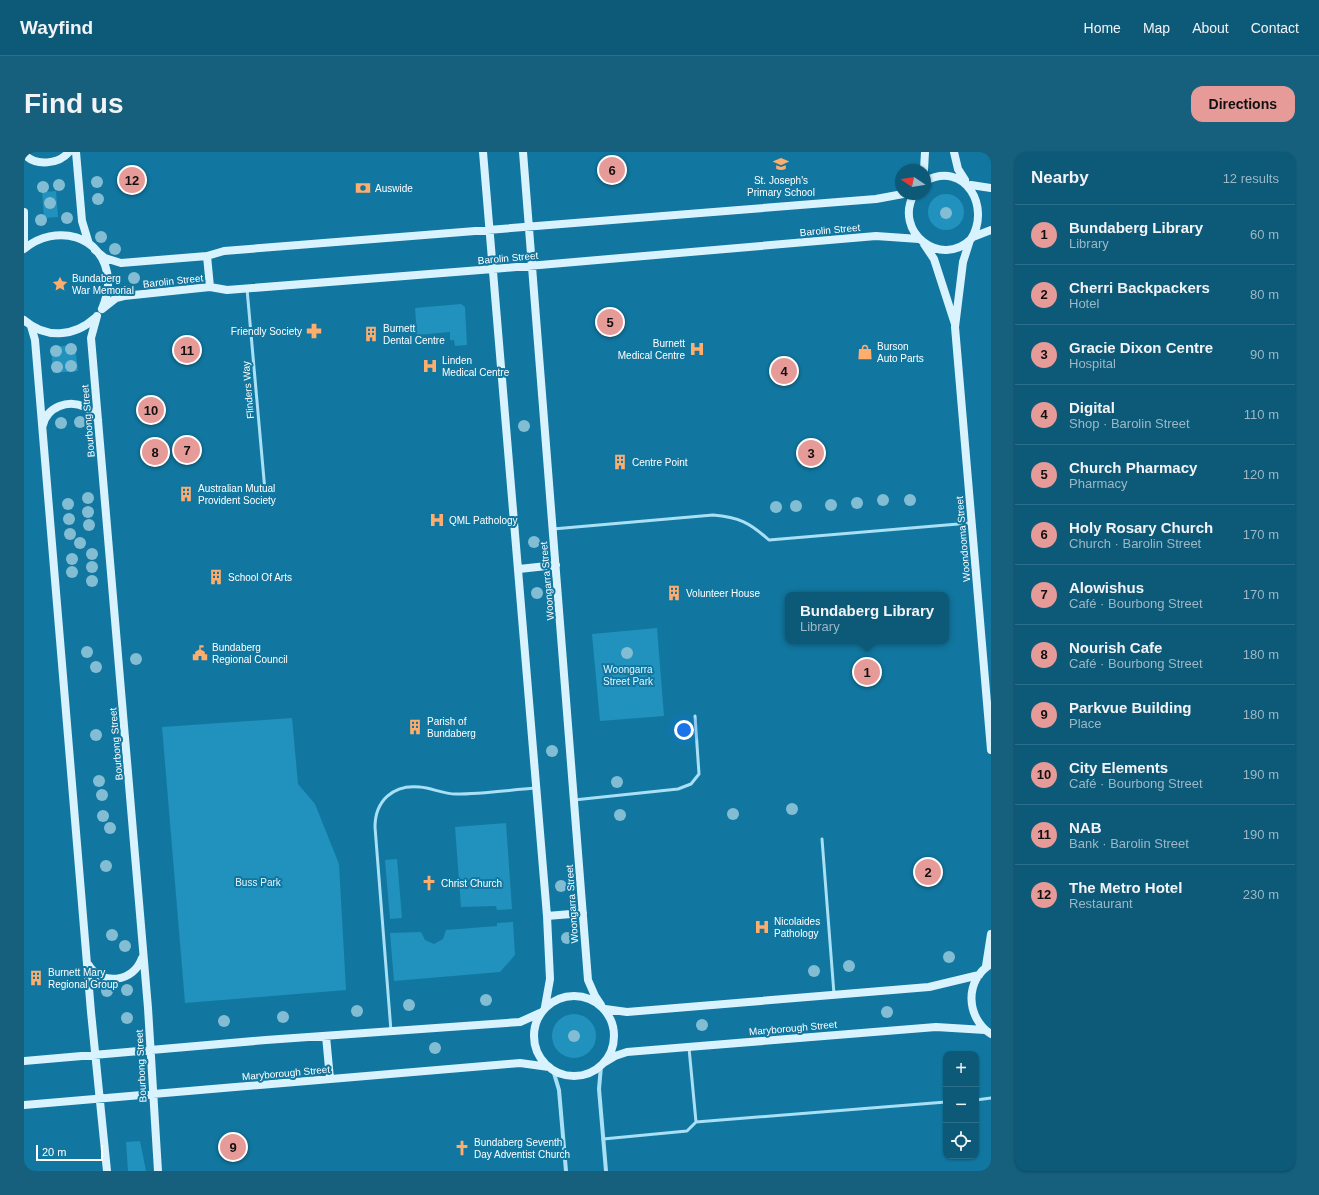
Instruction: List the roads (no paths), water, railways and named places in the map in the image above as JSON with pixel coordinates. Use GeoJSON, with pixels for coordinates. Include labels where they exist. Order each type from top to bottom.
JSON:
{"type":"FeatureCollection","features":[{"type":"Feature","properties":{"kind":"main road"},"geometry":{"type":"LineString","coordinates":[[24,154],[30,160],[52,162],[65,157],[69,152]]}},
{"type":"Feature","properties":{"kind":"main road"},"geometry":{"type":"LineString","coordinates":[[76,152],[82,221],[92,247]]}},
{"type":"Feature","properties":{"kind":"main road"},"geometry":{"type":"LineString","coordinates":[[24,1062],[151,1050],[520,1022],[542,1010],[554,1000],[566,996],[578,995],[590,998],[603,1007],[611,1018],[614,1030],[614,1041],[611,1052],[603,1064],[590,1073],[577,1076],[564,1075],[551,1069],[540,1059],[535,1048],[533,1036],[535,1024],[542,1010],[550,979],[547,916],[483,152]]}},
{"type":"Feature","properties":{"kind":"main road","name":"Woongarra Street"},"geometry":{"type":"LineString","coordinates":[[523,152],[588,980],[595,996],[603,1007]]}},
{"type":"Feature","properties":{"kind":"main road"},"geometry":{"type":"LineString","coordinates":[[924,164],[925,152]]}},
{"type":"Feature","properties":{"kind":"main road"},"geometry":{"type":"LineString","coordinates":[[954,152],[958,169],[968,183]]}},
{"type":"Feature","properties":{"kind":"main road"},"geometry":{"type":"LineString","coordinates":[[931,179],[945,175],[968,183],[991,188]]}},
{"type":"Feature","properties":{"kind":"main road","name":"Woondooma Street"},"geometry":{"type":"LineString","coordinates":[[968,183],[977,192],[982,210],[982,220],[972,238],[963,262],[956,327],[991,750]]}},
{"type":"Feature","properties":{"kind":"main road"},"geometry":{"type":"LineString","coordinates":[[24,249],[34,241],[47,236],[62,234],[76,237],[92,247],[105,258],[121,263],[207,256],[224,251],[876,199],[895,195]]}},
{"type":"Feature","properties":{"kind":"main road","name":"Woondooma Street"},"geometry":{"type":"LineString","coordinates":[[912,200],[908,210],[909,220],[913,230],[934,259],[956,327]]}},
{"type":"Feature","properties":{"kind":"main road"},"geometry":{"type":"LineString","coordinates":[[24,212],[24,240]]}},
{"type":"Feature","properties":{"kind":"main road"},"geometry":{"type":"LineString","coordinates":[[972,238],[991,230]]}},
{"type":"Feature","properties":{"kind":"main road","name":"Barolin Street"},"geometry":{"type":"LineString","coordinates":[[31,326],[44,332],[58,334],[73,332],[86,326],[116,298],[210,287],[227,290],[247,289],[876,236],[922,241],[942,250],[952,249],[972,238]]}},
{"type":"Feature","properties":{"kind":"main road","name":"Bourbong Street"},"geometry":{"type":"LineString","coordinates":[[92,247],[104,263],[108,278],[107,294],[91,338],[151,1050],[158,1171]]}},
{"type":"Feature","properties":{"kind":"main road"},"geometry":{"type":"LineString","coordinates":[[207,256],[210,287]]}},
{"type":"Feature","properties":{"kind":"main road"},"geometry":{"type":"LineString","coordinates":[[24,320],[31,326],[35,340],[87,962],[107,1171]]}},
{"type":"Feature","properties":{"kind":"main road"},"geometry":{"type":"LineString","coordinates":[[42,428],[44,419],[49,412],[64,405],[78,405],[86,407],[98,420]]}},
{"type":"Feature","properties":{"kind":"main road"},"geometry":{"type":"LineString","coordinates":[[519,569],[556,565]]}},
{"type":"Feature","properties":{"kind":"main road"},"geometry":{"type":"LineString","coordinates":[[547,916],[583,913]]}},
{"type":"Feature","properties":{"kind":"main road"},"geometry":{"type":"LineString","coordinates":[[988,1032],[977,1021],[972,1010],[971,997],[973,985],[979,974],[989,965],[991,934]]}},
{"type":"Feature","properties":{"kind":"main road"},"geometry":{"type":"LineString","coordinates":[[87,962],[92,970],[98,975],[107,979],[121,978],[134,972],[140,965],[143,955]]}},
{"type":"Feature","properties":{"kind":"main road"},"geometry":{"type":"LineString","coordinates":[[603,1007],[627,1012],[929,987],[979,974]]}},
{"type":"Feature","properties":{"kind":"main road","name":"Maryborough Street"},"geometry":{"type":"LineString","coordinates":[[603,1064],[615,1056],[628,1052],[688,1047],[936,1027],[988,1032]]}},
{"type":"Feature","properties":{"kind":"main road"},"geometry":{"type":"LineString","coordinates":[[326,1036],[330,1079]]}},
{"type":"Feature","properties":{"kind":"main road","name":"Maryborough Street"},"geometry":{"type":"LineString","coordinates":[[24,1105],[520,1063],[551,1069]]}},
{"type":"Feature","properties":{"kind":"street"},"geometry":{"type":"LineString","coordinates":[[603,1064],[599,1089],[606,1171]]}},
{"type":"Feature","properties":{"kind":"street"},"geometry":{"type":"LineString","coordinates":[[551,1069],[559,1090],[566,1171]]}},
{"type":"Feature","properties":{"kind":"lane","name":"Flinders Way"},"geometry":{"type":"LineString","coordinates":[[247,289],[265,491]]}},
{"type":"Feature","properties":{"kind":"lane"},"geometry":{"type":"LineString","coordinates":[[553,529],[713,515],[735,518],[746,522],[769,540],[972,523]]}},
{"type":"Feature","properties":{"kind":"lane"},"geometry":{"type":"LineString","coordinates":[[574,800],[678,790],[691,784],[700,774],[695,716]]}},
{"type":"Feature","properties":{"kind":"lane"},"geometry":{"type":"LineString","coordinates":[[391,1031],[374,827],[376,814],[380,804],[392,791],[410,786],[424,787],[453,794],[537,788]]}},
{"type":"Feature","properties":{"kind":"lane"},"geometry":{"type":"LineString","coordinates":[[822,839],[834,994]]}},
{"type":"Feature","properties":{"kind":"lane"},"geometry":{"type":"LineString","coordinates":[[688,1047],[696,1122]]}},
{"type":"Feature","properties":{"kind":"lane"},"geometry":{"type":"LineString","coordinates":[[979,1100],[991,1098]]}},
{"type":"Feature","properties":{"kind":"lane"},"geometry":{"type":"LineString","coordinates":[[604,1139],[687,1131],[696,1122],[943,1102]]}},
{"type":"Feature","properties":{"kind":"place","name":"St. Joseph's Primary School"},"geometry":{"type":"Point","coordinates":[781,164]}},
{"type":"Feature","properties":{"kind":"place","name":"Holy Rosary Church"},"geometry":{"type":"Point","coordinates":[612,170]}},
{"type":"Feature","properties":{"kind":"place","name":"The Metro Hotel"},"geometry":{"type":"Point","coordinates":[132,180]}},
{"type":"Feature","properties":{"kind":"place","name":"Auswide"},"geometry":{"type":"Point","coordinates":[363,188]}},
{"type":"Feature","properties":{"kind":"place","name":"Bundaberg War Memorial"},"geometry":{"type":"Point","coordinates":[60,284]}},
{"type":"Feature","properties":{"kind":"place","name":"Church Pharmacy"},"geometry":{"type":"Point","coordinates":[610,322]}},
{"type":"Feature","properties":{"kind":"place","name":"Friendly Society"},"geometry":{"type":"Point","coordinates":[314,331]}},
{"type":"Feature","properties":{"kind":"place","name":"Burnett Dental Centre"},"geometry":{"type":"Point","coordinates":[371,334]}},
{"type":"Feature","properties":{"kind":"place","name":"Burnett Medical Centre"},"geometry":{"type":"Point","coordinates":[697,349]}},
{"type":"Feature","properties":{"kind":"place","name":"NAB"},"geometry":{"type":"Point","coordinates":[187,350]}},
{"type":"Feature","properties":{"kind":"place","name":"Burson Auto Parts"},"geometry":{"type":"Point","coordinates":[865,352]}},
{"type":"Feature","properties":{"kind":"place","name":"Linden Medical Centre"},"geometry":{"type":"Point","coordinates":[430,366]}},
{"type":"Feature","properties":{"kind":"place","name":"Digital"},"geometry":{"type":"Point","coordinates":[784,371]}},
{"type":"Feature","properties":{"kind":"place","name":"City Elements"},"geometry":{"type":"Point","coordinates":[151,410]}},
{"type":"Feature","properties":{"kind":"place","name":"Alowishus"},"geometry":{"type":"Point","coordinates":[187,450]}},
{"type":"Feature","properties":{"kind":"place","name":"Nourish Cafe"},"geometry":{"type":"Point","coordinates":[155,452]}},
{"type":"Feature","properties":{"kind":"place","name":"Gracie Dixon Centre"},"geometry":{"type":"Point","coordinates":[811,453]}},
{"type":"Feature","properties":{"kind":"place","name":"Centre Point"},"geometry":{"type":"Point","coordinates":[620,462]}},
{"type":"Feature","properties":{"kind":"place","name":"Australian Mutual Provident Society"},"geometry":{"type":"Point","coordinates":[186,494]}},
{"type":"Feature","properties":{"kind":"place","name":"QML Pathology"},"geometry":{"type":"Point","coordinates":[437,520]}},
{"type":"Feature","properties":{"kind":"place","name":"School Of Arts"},"geometry":{"type":"Point","coordinates":[216,577]}},
{"type":"Feature","properties":{"kind":"place","name":"Volunteer House"},"geometry":{"type":"Point","coordinates":[674,593]}},
{"type":"Feature","properties":{"kind":"place","name":"Bundaberg Regional Council"},"geometry":{"type":"Point","coordinates":[200,653]}},
{"type":"Feature","properties":{"kind":"place","name":"Bundaberg Library"},"geometry":{"type":"Point","coordinates":[867,672]}},
{"type":"Feature","properties":{"kind":"place","name":"Parish of Bundaberg"},"geometry":{"type":"Point","coordinates":[415,727]}},
{"type":"Feature","properties":{"kind":"place","name":"Cherri Backpackers"},"geometry":{"type":"Point","coordinates":[928,872]}},
{"type":"Feature","properties":{"kind":"place","name":"Christ Church"},"geometry":{"type":"Point","coordinates":[429,883]}},
{"type":"Feature","properties":{"kind":"place","name":"Nicolaides Pathology"},"geometry":{"type":"Point","coordinates":[762,927]}},
{"type":"Feature","properties":{"kind":"place","name":"Burnett Mary Regional Group"},"geometry":{"type":"Point","coordinates":[36,978]}},
{"type":"Feature","properties":{"kind":"place","name":"Parkvue Building"},"geometry":{"type":"Point","coordinates":[233,1147]}},
{"type":"Feature","properties":{"kind":"place","name":"Bundaberg Seventh Day Adventist Church"},"geometry":{"type":"Point","coordinates":[462,1148]}},
{"type":"Feature","properties":{"kind":"park label","name":"Woongarra Street Park"},"geometry":{"type":"Point","coordinates":[628,674]}},
{"type":"Feature","properties":{"kind":"park label","name":"Buss Park"},"geometry":{"type":"Point","coordinates":[258,882]}}]}
